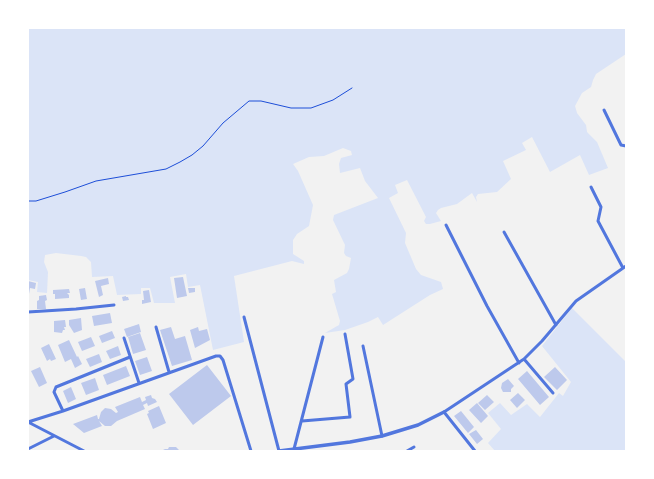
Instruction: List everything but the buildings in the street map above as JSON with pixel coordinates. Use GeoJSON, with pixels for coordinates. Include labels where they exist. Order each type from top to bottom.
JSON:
{"type":"FeatureCollection","features":[{"type":"Feature","properties":{"kind":"street"},"geometry":{"type":"LineString","coordinates":[[604,110],[621,145],[626,146]]}},
{"type":"Feature","properties":{"kind":"street"},"geometry":{"type":"LineString","coordinates":[[244,317],[279,451],[314,449],[382,436],[418,426],[444,412],[524,359],[542,341],[576,301],[625,267],[598,221],[601,207],[591,187]]}},
{"type":"Feature","properties":{"kind":"street"},"geometry":{"type":"LineString","coordinates":[[446,225],[519,362]]}},
{"type":"Feature","properties":{"kind":"street"},"geometry":{"type":"LineString","coordinates":[[504,232],[556,325]]}},
{"type":"Feature","properties":{"kind":"street"},"geometry":{"type":"LineString","coordinates":[[28,312],[114,306]]}},
{"type":"Feature","properties":{"kind":"street"},"geometry":{"type":"LineString","coordinates":[[156,327],[170,372]]}},
{"type":"Feature","properties":{"kind":"street"},"geometry":{"type":"LineString","coordinates":[[302,421],[350,417],[346,384],[353,379],[346,334]]}},
{"type":"Feature","properties":{"kind":"street"},"geometry":{"type":"LineString","coordinates":[[294,449],[323,337]]}},
{"type":"Feature","properties":{"kind":"street"},"geometry":{"type":"LineString","coordinates":[[124,338],[139,383]]}},
{"type":"Feature","properties":{"kind":"street"},"geometry":{"type":"LineString","coordinates":[[363,346],[382,436]]}},
{"type":"Feature","properties":{"kind":"street"},"geometry":{"type":"LineString","coordinates":[[29,422],[64,411],[216,356],[220,356],[223,360],[251,451]]}},
{"type":"Feature","properties":{"kind":"street"},"geometry":{"type":"LineString","coordinates":[[64,411],[54,392],[56,387],[130,357]]}},
{"type":"Feature","properties":{"kind":"street"},"geometry":{"type":"LineString","coordinates":[[524,359],[552,393]]}},
{"type":"Feature","properties":{"kind":"street"},"geometry":{"type":"LineString","coordinates":[[444,412],[475,451]]}},
{"type":"Feature","properties":{"kind":"street"},"geometry":{"type":"LineString","coordinates":[[28,416],[29,422]]}},
{"type":"Feature","properties":{"kind":"street"},"geometry":{"type":"LineString","coordinates":[[29,422],[82,451]]}},
{"type":"Feature","properties":{"kind":"street"},"geometry":{"type":"LineString","coordinates":[[28,449],[54,436]]}},
{"type":"Feature","properties":{"kind":"street"},"geometry":{"type":"LineString","coordinates":[[407,451],[414,447]]}},
{"type":"Feature","properties":{"kind":"path"},"geometry":{"type":"LineString","coordinates":[[28,201],[36,201],[66,192],[96,180],[166,169],[192,155],[203,146],[223,123],[249,101],[261,101],[291,108],[311,108],[333,100],[352,88]]}},
{"type":"Feature","properties":{"kind":"shaded area"},"geometry":{"type":"Polygon","coordinates":[[[28,28],[626,28],[626,54],[596,74],[591,87],[582,93],[575,106],[577,113],[586,125],[587,132],[597,142],[608,168],[589,175],[580,155],[550,172],[532,137],[522,143],[526,150],[503,161],[511,179],[497,192],[478,194],[476,197],[477,202],[472,193],[457,204],[438,210],[436,213],[441,221],[430,224],[426,224],[424,221],[426,217],[407,180],[395,185],[398,193],[389,198],[406,233],[405,243],[416,269],[421,275],[441,282],[443,289],[430,295],[383,325],[378,317],[345,330],[325,333],[339,325],[340,321],[332,294],[336,292],[334,280],[347,273],[351,258],[346,256],[344,253],[345,245],[333,220],[334,215],[378,198],[365,181],[360,168],[340,173],[339,164],[341,158],[352,155],[351,151],[343,148],[324,156],[309,157],[293,164],[298,171],[313,205],[309,226],[297,234],[293,240],[293,254],[304,261],[304,264],[292,261],[234,276],[244,342],[213,350],[200,285],[188,287],[186,274],[170,277],[175,303],[154,303],[150,288],[141,288],[141,294],[117,295],[113,276],[92,277],[91,262],[86,257],[81,256],[56,253],[45,255],[44,262],[48,272],[47,293],[37,292],[38,282],[28,280],[28,28]]]}},
{"type":"Feature","properties":{"kind":"shaded area"},"geometry":{"type":"Polygon","coordinates":[[[572,308],[626,362],[626,451],[495,451],[488,443],[501,429],[488,413],[500,403],[511,415],[527,404],[540,417],[559,393],[563,396],[571,382],[542,346],[572,308]]]}}]}
